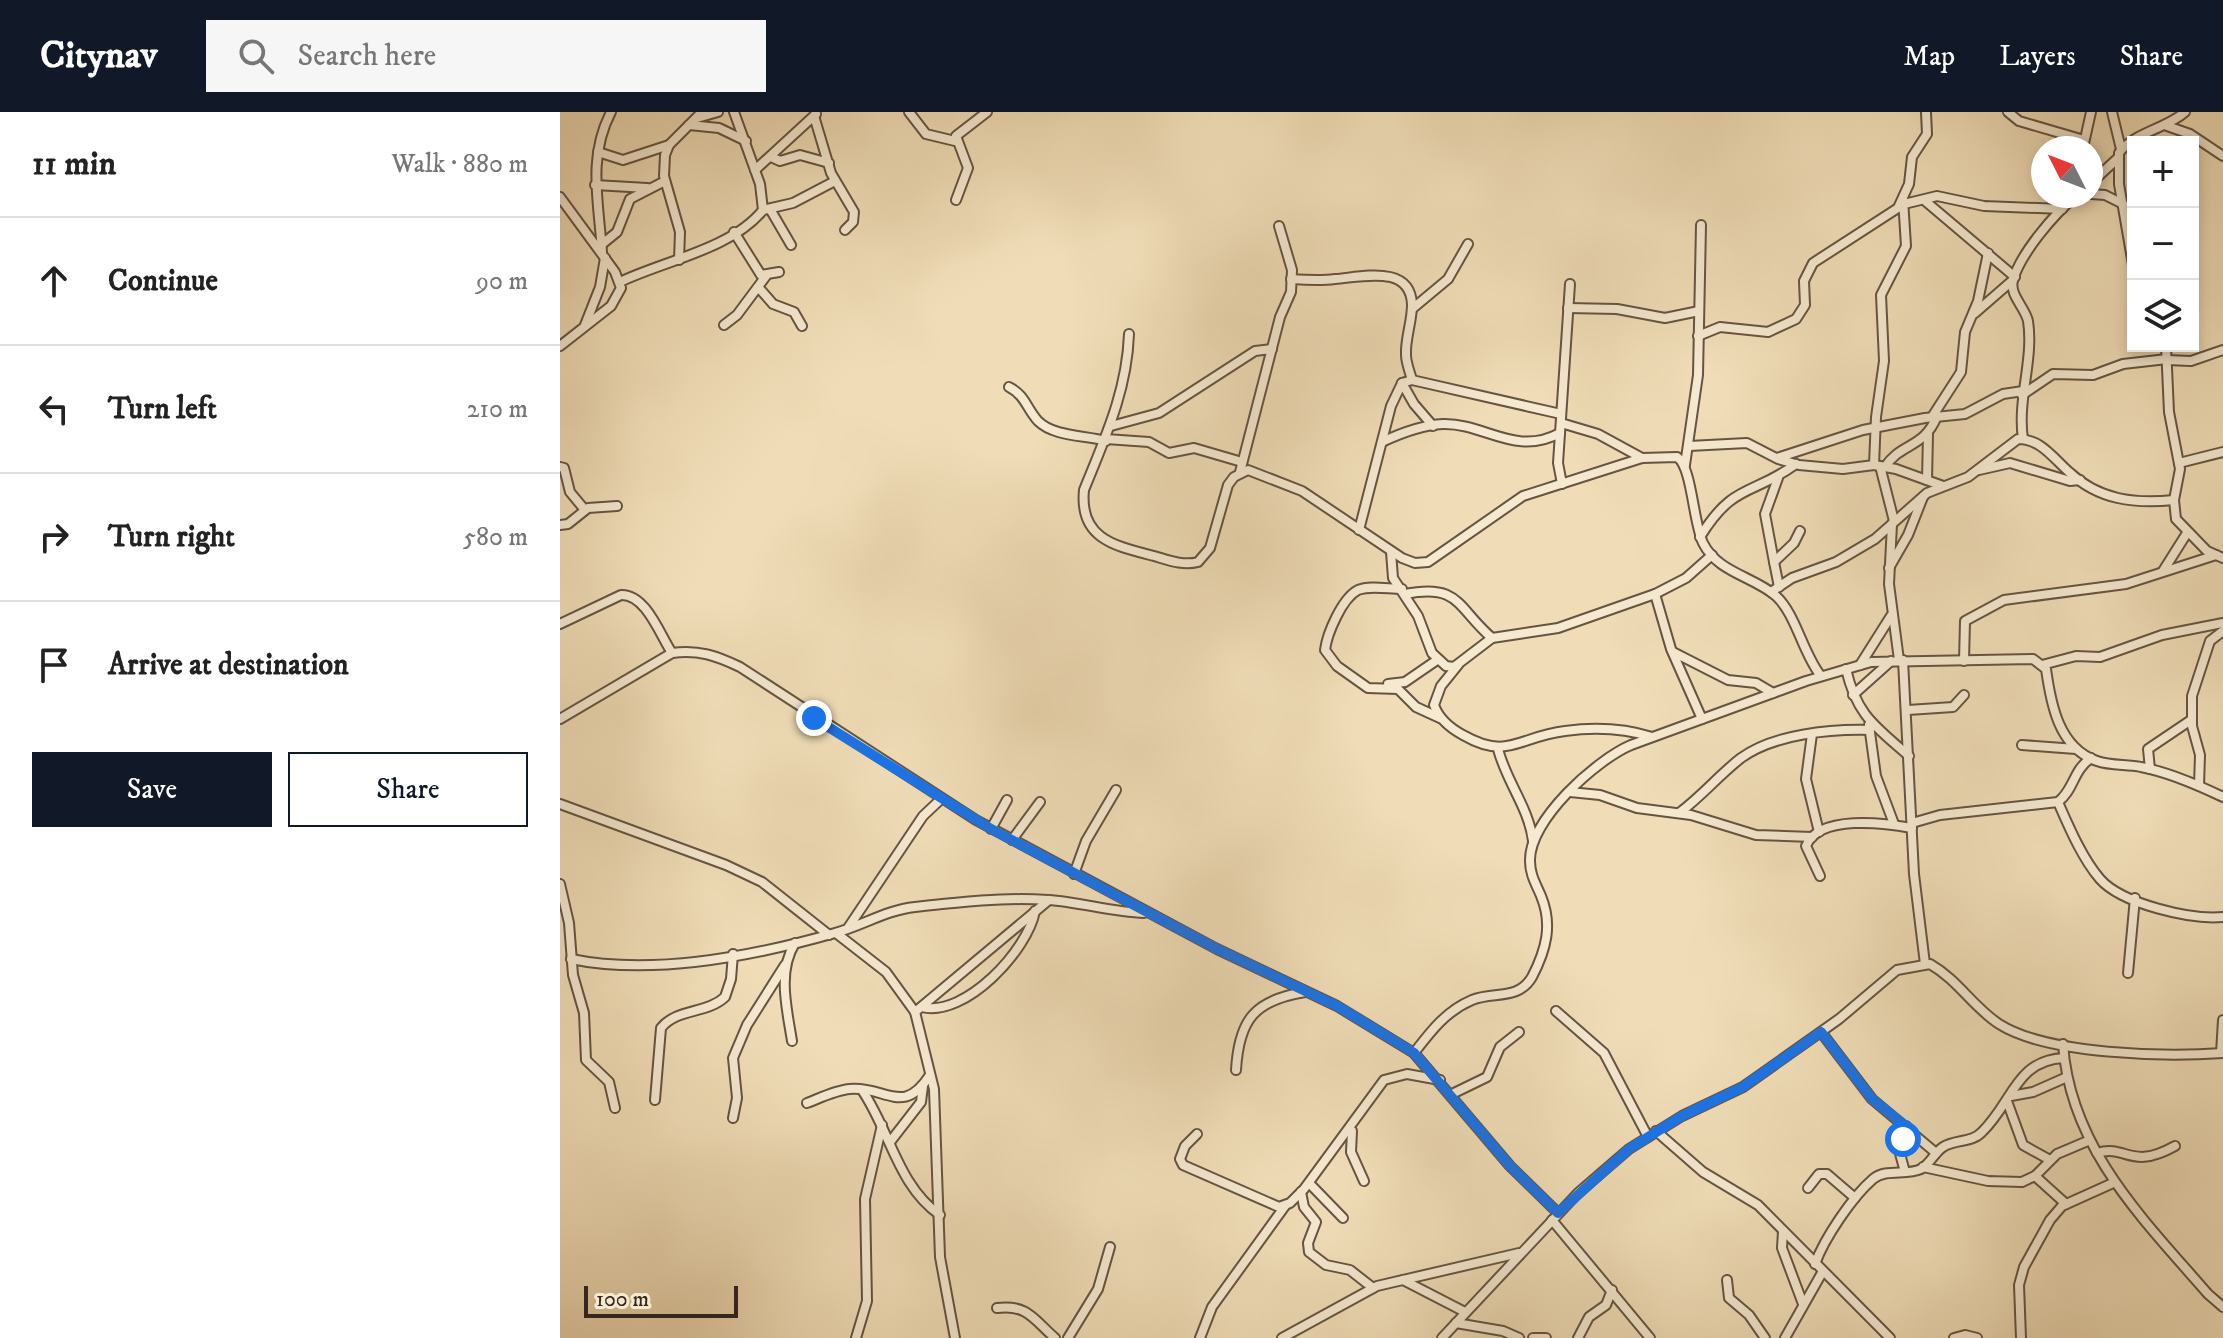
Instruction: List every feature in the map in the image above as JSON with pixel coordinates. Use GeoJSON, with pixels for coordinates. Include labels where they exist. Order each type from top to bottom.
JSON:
{"type":"FeatureCollection","features":[{"type":"Feature","properties":{"kind":"street"},"geometry":{"type":"LineString","coordinates":[[585,327],[600,287],[603,252],[595,185],[598,152],[611,112]]}},
{"type":"Feature","properties":{"kind":"street"},"geometry":{"type":"LineString","coordinates":[[679,260],[680,232],[665,181],[665,155],[669,145],[696,118],[718,112]]}},
{"type":"Feature","properties":{"kind":"street"},"geometry":{"type":"LineString","coordinates":[[734,112],[766,209],[791,245]]}},
{"type":"Feature","properties":{"kind":"street"},"geometry":{"type":"LineString","coordinates":[[909,112],[926,134],[955,141]]}},
{"type":"Feature","properties":{"kind":"street"},"geometry":{"type":"LineString","coordinates":[[955,141],[960,131],[987,112]]}},
{"type":"Feature","properties":{"kind":"street"},"geometry":{"type":"LineString","coordinates":[[1925,964],[1912,825],[1908,710],[1898,660],[1888,568],[1893,522],[1880,466],[1876,428],[1884,361],[1881,295],[1906,246],[1903,202],[1912,157],[1927,134],[1926,112]]}},
{"type":"Feature","properties":{"kind":"street"},"geometry":{"type":"LineString","coordinates":[[2008,112],[2019,121],[2061,136]]}},
{"type":"Feature","properties":{"kind":"street"},"geometry":{"type":"LineString","coordinates":[[2086,136],[2091,112]]}},
{"type":"Feature","properties":{"kind":"street"},"geometry":{"type":"LineString","coordinates":[[2112,112],[2120,153],[2127,228]]}},
{"type":"Feature","properties":{"kind":"street"},"geometry":{"type":"LineString","coordinates":[[2103,171],[2131,141],[2167,126],[2185,112]]}},
{"type":"Feature","properties":{"kind":"street"},"geometry":{"type":"LineString","coordinates":[[755,170],[816,114],[835,181],[854,212],[853,222],[845,230]]}},
{"type":"Feature","properties":{"kind":"street"},"geometry":{"type":"LineString","coordinates":[[696,118],[746,141]]}},
{"type":"Feature","properties":{"kind":"street"},"geometry":{"type":"LineString","coordinates":[[2167,126],[2190,134],[2223,156]]}},
{"type":"Feature","properties":{"kind":"street"},"geometry":{"type":"LineString","coordinates":[[955,141],[968,168],[956,200]]}},
{"type":"Feature","properties":{"kind":"street"},"geometry":{"type":"LineString","coordinates":[[598,152],[623,160],[669,145]]}},
{"type":"Feature","properties":{"kind":"street"},"geometry":{"type":"LineString","coordinates":[[771,157],[780,161],[800,155],[829,163]]}},
{"type":"Feature","properties":{"kind":"street"},"geometry":{"type":"LineString","coordinates":[[603,252],[617,232],[630,199],[665,181]]}},
{"type":"Feature","properties":{"kind":"street"},"geometry":{"type":"LineString","coordinates":[[620,282],[679,260],[734,232],[766,209],[793,203],[835,181]]}},
{"type":"Feature","properties":{"kind":"street"},"geometry":{"type":"LineString","coordinates":[[595,185],[647,188]]}},
{"type":"Feature","properties":{"kind":"street"},"geometry":{"type":"LineString","coordinates":[[2103,195],[2123,204]]}},
{"type":"Feature","properties":{"kind":"street"},"geometry":{"type":"LineString","coordinates":[[1698,336],[1720,327],[1768,332],[1796,319],[1805,305],[1804,281],[1813,263],[1892,213],[1903,202],[1944,196],[1984,206],[2062,209]]}},
{"type":"Feature","properties":{"kind":"street"},"geometry":{"type":"LineString","coordinates":[[560,197],[603,252],[620,282],[616,300],[560,346]]}},
{"type":"Feature","properties":{"kind":"street"},"geometry":{"type":"LineString","coordinates":[[1924,200],[2014,278],[2015,295],[2028,321],[2022,393],[2023,439]]}},
{"type":"Feature","properties":{"kind":"street"},"geometry":{"type":"LineString","coordinates":[[1971,317],[2014,278],[2051,219],[2062,209]]}},
{"type":"Feature","properties":{"kind":"street"},"geometry":{"type":"LineString","coordinates":[[1701,225],[1698,375],[1685,465],[1695,527],[1718,563],[1775,589],[1839,560],[1875,539],[1923,496],[1979,470],[2010,463],[2070,481],[2080,480]]}},
{"type":"Feature","properties":{"kind":"street"},"geometry":{"type":"LineString","coordinates":[[1129,334],[1128,368],[1106,440],[1084,490],[1084,515],[1097,535],[1117,547],[1175,562],[1198,562],[1210,548],[1228,485],[1240,472],[1291,279],[1279,226]]}},
{"type":"Feature","properties":{"kind":"street"},"geometry":{"type":"LineString","coordinates":[[734,232],[755,268],[766,276]]}},
{"type":"Feature","properties":{"kind":"street"},"geometry":{"type":"LineString","coordinates":[[1412,309],[1448,279],[1468,244]]}},
{"type":"Feature","properties":{"kind":"street"},"geometry":{"type":"LineString","coordinates":[[1927,480],[1928,433],[1934,416],[1961,372],[1971,317],[1988,253]]}},
{"type":"Feature","properties":{"kind":"street"},"geometry":{"type":"LineString","coordinates":[[724,325],[759,288],[766,276],[779,272]]}},
{"type":"Feature","properties":{"kind":"street"},"geometry":{"type":"LineString","coordinates":[[1291,279],[1314,281],[1368,275],[1397,278],[1411,295],[1405,357],[1407,381],[1433,426]]}},
{"type":"Feature","properties":{"kind":"street"},"geometry":{"type":"LineString","coordinates":[[1562,484],[1558,463],[1570,284]]}},
{"type":"Feature","properties":{"kind":"street"},"geometry":{"type":"LineString","coordinates":[[759,288],[773,304],[794,312],[802,326]]}},
{"type":"Feature","properties":{"kind":"street"},"geometry":{"type":"LineString","coordinates":[[1568,308],[1617,309],[1665,318],[1699,311]]}},
{"type":"Feature","properties":{"kind":"street"},"geometry":{"type":"LineString","coordinates":[[1111,426],[1159,413],[1255,351],[1272,349]]}},
{"type":"Feature","properties":{"kind":"street"},"geometry":{"type":"LineString","coordinates":[[1776,458],[1876,428],[1934,416],[1965,414],[2003,394],[2022,393],[2053,374],[2093,375],[2123,364],[2191,361],[2223,350]]}},
{"type":"Feature","properties":{"kind":"street"},"geometry":{"type":"LineString","coordinates":[[2166,352],[2169,412],[2179,463],[2174,500],[2176,519],[2187,533],[2219,557]]}},
{"type":"Feature","properties":{"kind":"street"},"geometry":{"type":"LineString","coordinates":[[1407,381],[1598,434],[1642,458]]}},
{"type":"Feature","properties":{"kind":"street"},"geometry":{"type":"LineString","coordinates":[[1359,530],[1391,406],[1407,381]]}},
{"type":"Feature","properties":{"kind":"street"},"geometry":{"type":"LineString","coordinates":[[1009,387],[1024,396],[1044,425],[1065,434],[1149,442],[1165,452],[1194,448],[1242,462]]}},
{"type":"Feature","properties":{"kind":"street"},"geometry":{"type":"LineString","coordinates":[[1382,442],[1403,432],[1433,426],[1459,427],[1519,442],[1538,442],[1561,424]]}},
{"type":"Feature","properties":{"kind":"street"},"geometry":{"type":"LineString","coordinates":[[1880,466],[1894,455],[1916,445],[1928,433]]}},
{"type":"Feature","properties":{"kind":"street"},"geometry":{"type":"LineString","coordinates":[[1979,470],[2009,443],[2023,439],[2047,450],[2080,480],[2128,502],[2174,500]]}},
{"type":"Feature","properties":{"kind":"street"},"geometry":{"type":"LineString","coordinates":[[1689,446],[1747,443],[1795,464],[1843,469],[1880,466],[1943,486]]}},
{"type":"Feature","properties":{"kind":"street"},"geometry":{"type":"LineString","coordinates":[[1700,537],[1734,494],[1779,477],[1823,443]]}},
{"type":"Feature","properties":{"kind":"street"},"geometry":{"type":"LineString","coordinates":[[2179,463],[2223,452]]}},
{"type":"Feature","properties":{"kind":"street"},"geometry":{"type":"LineString","coordinates":[[1240,472],[1258,471],[1302,491],[1391,552],[1415,563],[1428,562],[1523,496],[1642,458],[1677,457],[1685,465]]}},
{"type":"Feature","properties":{"kind":"street"},"geometry":{"type":"LineString","coordinates":[[560,467],[564,468],[570,492],[585,510]]}},
{"type":"Feature","properties":{"kind":"street"},"geometry":{"type":"LineString","coordinates":[[1779,477],[1765,514],[1774,562],[1775,589],[1805,653],[1821,676]]}},
{"type":"Feature","properties":{"kind":"street"},"geometry":{"type":"LineString","coordinates":[[1888,568],[1908,535],[1923,496]]}},
{"type":"Feature","properties":{"kind":"street"},"geometry":{"type":"LineString","coordinates":[[560,525],[568,524],[585,510],[617,506]]}},
{"type":"Feature","properties":{"kind":"street"},"geometry":{"type":"LineString","coordinates":[[1774,562],[1794,543],[1800,531]]}},
{"type":"Feature","properties":{"kind":"street"},"geometry":{"type":"LineString","coordinates":[[2163,571],[2187,533]]}},
{"type":"Feature","properties":{"kind":"street"},"geometry":{"type":"LineString","coordinates":[[1391,552],[1393,578],[1404,592],[1437,660],[1446,666],[1459,664]]}},
{"type":"Feature","properties":{"kind":"street"},"geometry":{"type":"LineString","coordinates":[[1441,719],[1434,705],[1435,696],[1459,664],[1492,638],[1558,628],[1655,594],[1686,578],[1712,555]]}},
{"type":"Feature","properties":{"kind":"street"},"geometry":{"type":"LineString","coordinates":[[1964,661],[1962,629],[1965,621],[1978,611],[2004,600],[2126,584],[2219,557]]}},
{"type":"Feature","properties":{"kind":"street"},"geometry":{"type":"LineString","coordinates":[[1492,638],[1453,596],[1367,588],[1355,591],[1339,615],[1325,646],[1327,655],[1337,666],[1368,688],[1398,689],[1416,707],[1481,745],[1498,749],[1561,731],[1594,728],[1629,730],[1652,737]]}},
{"type":"Feature","properties":{"kind":"street"},"geometry":{"type":"LineString","coordinates":[[1655,594],[1673,652],[1702,719]]}},
{"type":"Feature","properties":{"kind":"street"},"geometry":{"type":"LineString","coordinates":[[560,624],[621,595],[629,595],[641,604],[672,653]]}},
{"type":"Feature","properties":{"kind":"street"},"geometry":{"type":"LineString","coordinates":[[1860,666],[1892,614]]}},
{"type":"Feature","properties":{"kind":"street"},"geometry":{"type":"LineString","coordinates":[[1533,843],[1570,792],[1607,755],[1821,676],[1898,660],[2027,658],[2042,665],[2076,656],[2100,657],[2162,635],[2223,623]]}},
{"type":"Feature","properties":{"kind":"street"},"geometry":{"type":"LineString","coordinates":[[2199,786],[2200,755],[2191,720],[2196,676],[2210,641],[2223,631]]}},
{"type":"Feature","properties":{"kind":"street"},"geometry":{"type":"LineString","coordinates":[[560,719],[672,653],[690,650],[714,654],[740,667],[991,829],[1149,913],[1337,1006],[1414,1053],[1441,1080],[1555,1216],[1644,1336]]}},
{"type":"Feature","properties":{"kind":"street"},"geometry":{"type":"LineString","coordinates":[[1673,652],[1728,680],[1756,683],[1773,693]]}},
{"type":"Feature","properties":{"kind":"street"},"geometry":{"type":"LineString","coordinates":[[1377,690],[1405,682],[1437,660]]}},
{"type":"Feature","properties":{"kind":"street"},"geometry":{"type":"LineString","coordinates":[[1853,695],[1898,660]]}},
{"type":"Feature","properties":{"kind":"street"},"geometry":{"type":"LineString","coordinates":[[2042,665],[2064,737],[2076,749],[2091,758],[2150,769],[2223,797]]}},
{"type":"Feature","properties":{"kind":"street"},"geometry":{"type":"LineString","coordinates":[[1846,669],[1853,695],[1869,726],[1876,776],[1894,824]]}},
{"type":"Feature","properties":{"kind":"street"},"geometry":{"type":"LineString","coordinates":[[1908,710],[1953,707],[1964,695]]}},
{"type":"Feature","properties":{"kind":"street"},"geometry":{"type":"LineString","coordinates":[[2150,769],[2148,749],[2191,720]]}},
{"type":"Feature","properties":{"kind":"street"},"geometry":{"type":"LineString","coordinates":[[1679,813],[1744,757],[1812,734],[1869,726],[1909,756]]}},
{"type":"Feature","properties":{"kind":"street"},"geometry":{"type":"LineString","coordinates":[[1812,734],[1806,779],[1816,834]]}},
{"type":"Feature","properties":{"kind":"street"},"geometry":{"type":"LineString","coordinates":[[2022,745],[2076,749]]}},
{"type":"Feature","properties":{"kind":"street"},"geometry":{"type":"LineString","coordinates":[[1414,1053],[1433,1028],[1459,1006],[1475,998],[1509,995],[1530,979],[1548,939],[1542,897],[1532,876],[1533,843],[1524,809],[1506,777],[1498,749]]}},
{"type":"Feature","properties":{"kind":"street"},"geometry":{"type":"LineString","coordinates":[[1570,792],[1600,795],[1637,808],[1679,813],[1756,835],[1816,834],[1863,822],[1912,825],[1929,816],[2058,802],[2066,796],[2081,765],[2091,758]]}},
{"type":"Feature","properties":{"kind":"street"},"geometry":{"type":"LineString","coordinates":[[1074,874],[1086,841],[1116,790]]}},
{"type":"Feature","properties":{"kind":"street"},"geometry":{"type":"LineString","coordinates":[[847,929],[923,816],[941,799]]}},
{"type":"Feature","properties":{"kind":"street"},"geometry":{"type":"LineString","coordinates":[[991,829],[1007,800]]}},
{"type":"Feature","properties":{"kind":"street"},"geometry":{"type":"LineString","coordinates":[[1012,840],[1040,802]]}},
{"type":"Feature","properties":{"kind":"street"},"geometry":{"type":"LineString","coordinates":[[2058,802],[2100,879],[2170,913],[2223,917]]}},
{"type":"Feature","properties":{"kind":"street"},"geometry":{"type":"LineString","coordinates":[[560,804],[726,865],[762,882],[886,972],[919,1010],[936,1106],[940,1257],[955,1338]]}},
{"type":"Feature","properties":{"kind":"street"},"geometry":{"type":"LineString","coordinates":[[1816,834],[1807,841],[1807,853],[1820,876]]}},
{"type":"Feature","properties":{"kind":"street"},"geometry":{"type":"LineString","coordinates":[[560,884],[572,962],[584,1013],[586,1060],[609,1082],[615,1108]]}},
{"type":"Feature","properties":{"kind":"street"},"geometry":{"type":"LineString","coordinates":[[2128,973],[2135,898]]}},
{"type":"Feature","properties":{"kind":"street"},"geometry":{"type":"LineString","coordinates":[[560,965],[572,962],[629,967],[664,966],[796,943],[912,907],[980,901],[1049,900],[1149,913]]}},
{"type":"Feature","properties":{"kind":"street"},"geometry":{"type":"LineString","coordinates":[[919,1010],[1049,900]]}},
{"type":"Feature","properties":{"kind":"street"},"geometry":{"type":"LineString","coordinates":[[919,1010],[950,1006],[981,988],[1027,933],[1035,910]]}},
{"type":"Feature","properties":{"kind":"street"},"geometry":{"type":"LineString","coordinates":[[733,1118],[737,1098],[733,1058],[747,1025],[796,943]]}},
{"type":"Feature","properties":{"kind":"street"},"geometry":{"type":"LineString","coordinates":[[655,1100],[661,1028],[685,1011],[711,1005],[725,997],[731,979],[733,954]]}},
{"type":"Feature","properties":{"kind":"street"},"geometry":{"type":"LineString","coordinates":[[1442,1338],[1519,1253],[1605,1169],[1652,1134],[1743,1087],[1821,1032],[1897,970],[1925,964],[1954,979],[1982,1012],[2002,1026],[2063,1044],[2137,1054],[2222,1053],[2223,1020]]}},
{"type":"Feature","properties":{"kind":"street"},"geometry":{"type":"LineString","coordinates":[[785,965],[792,1041]]}},
{"type":"Feature","properties":{"kind":"street"},"geometry":{"type":"LineString","coordinates":[[1236,1070],[1239,1037],[1251,1018],[1270,1000],[1305,992]]}},
{"type":"Feature","properties":{"kind":"street"},"geometry":{"type":"LineString","coordinates":[[1556,1011],[1604,1053],[1652,1134],[1703,1172],[1758,1205],[1890,1338]]}},
{"type":"Feature","properties":{"kind":"street"},"geometry":{"type":"LineString","coordinates":[[1452,1094],[1487,1077],[1500,1047],[1519,1032]]}},
{"type":"Feature","properties":{"kind":"street"},"geometry":{"type":"LineString","coordinates":[[1821,1032],[1872,1099],[1936,1153]]}},
{"type":"Feature","properties":{"kind":"street"},"geometry":{"type":"LineString","coordinates":[[2063,1044],[2067,1077],[2078,1117],[2113,1183],[2208,1294],[2223,1307]]}},
{"type":"Feature","properties":{"kind":"street"},"geometry":{"type":"LineString","coordinates":[[1923,1167],[1950,1143],[1979,1135],[2030,1068],[2041,1060],[2064,1058]]}},
{"type":"Feature","properties":{"kind":"street"},"geometry":{"type":"LineString","coordinates":[[1200,1338],[1212,1307],[1285,1206],[1309,1183],[1384,1080],[1407,1074],[1441,1080]]}},
{"type":"Feature","properties":{"kind":"street"},"geometry":{"type":"LineString","coordinates":[[807,1103],[846,1089],[885,1096],[908,1096],[919,1093],[930,1075]]}},
{"type":"Feature","properties":{"kind":"street"},"geometry":{"type":"LineString","coordinates":[[2009,1099],[2067,1077]]}},
{"type":"Feature","properties":{"kind":"street"},"geometry":{"type":"LineString","coordinates":[[890,1142],[921,1102],[923,1086]]}},
{"type":"Feature","properties":{"kind":"street"},"geometry":{"type":"LineString","coordinates":[[862,1090],[914,1193],[940,1215]]}},
{"type":"Feature","properties":{"kind":"street"},"geometry":{"type":"LineString","coordinates":[[2009,1099],[2023,1145],[2050,1160]]}},
{"type":"Feature","properties":{"kind":"street"},"geometry":{"type":"LineString","coordinates":[[856,1338],[867,1301],[865,1199],[882,1125]]}},
{"type":"Feature","properties":{"kind":"street"},"geometry":{"type":"LineString","coordinates":[[1352,1126],[1351,1152],[1364,1181]]}},
{"type":"Feature","properties":{"kind":"street"},"geometry":{"type":"LineString","coordinates":[[1905,1172],[1899,1150],[1906,1126]]}},
{"type":"Feature","properties":{"kind":"street"},"geometry":{"type":"LineString","coordinates":[[1197,1134],[1180,1159],[1187,1169],[1269,1205],[1285,1206]]}},
{"type":"Feature","properties":{"kind":"street"},"geometry":{"type":"LineString","coordinates":[[1785,1338],[1819,1268],[1823,1243],[1831,1237],[1855,1198],[1880,1175],[1923,1167],[2006,1183],[2035,1176],[2050,1160],[2090,1140]]}},
{"type":"Feature","properties":{"kind":"street"},"geometry":{"type":"LineString","coordinates":[[2097,1153],[2104,1151],[2142,1159],[2175,1146]]}},
{"type":"Feature","properties":{"kind":"street"},"geometry":{"type":"LineString","coordinates":[[1808,1188],[1819,1174],[1827,1174],[1855,1198]]}},
{"type":"Feature","properties":{"kind":"street"},"geometry":{"type":"LineString","coordinates":[[2035,1176],[2066,1204]]}},
{"type":"Feature","properties":{"kind":"street"},"geometry":{"type":"LineString","coordinates":[[1309,1183],[1343,1218]]}},
{"type":"Feature","properties":{"kind":"street"},"geometry":{"type":"LineString","coordinates":[[2021,1338],[2019,1285],[2024,1267],[2050,1220],[2066,1204],[2113,1183]]}},
{"type":"Feature","properties":{"kind":"street"},"geometry":{"type":"LineString","coordinates":[[1301,1192],[1304,1207],[1316,1222],[1308,1243],[1309,1252],[1326,1265],[1350,1270],[1373,1288]]}},
{"type":"Feature","properties":{"kind":"street"},"geometry":{"type":"LineString","coordinates":[[1783,1231],[1782,1248],[1803,1304]]}},
{"type":"Feature","properties":{"kind":"street"},"geometry":{"type":"LineString","coordinates":[[1068,1338],[1098,1289],[1110,1247]]}},
{"type":"Feature","properties":{"kind":"street"},"geometry":{"type":"LineString","coordinates":[[1282,1338],[1373,1288],[1519,1253]]}},
{"type":"Feature","properties":{"kind":"street"},"geometry":{"type":"LineString","coordinates":[[1403,1280],[1465,1312]]}},
{"type":"Feature","properties":{"kind":"street"},"geometry":{"type":"LineString","coordinates":[[1727,1280],[1729,1298],[1749,1315],[1765,1338]]}},
{"type":"Feature","properties":{"kind":"street"},"geometry":{"type":"LineString","coordinates":[[1578,1338],[1589,1317],[1606,1305],[1612,1290]]}},
{"type":"Feature","properties":{"kind":"street"},"geometry":{"type":"LineString","coordinates":[[997,1308],[1016,1307],[1030,1312],[1055,1338]]}},
{"type":"Feature","properties":{"kind":"street"},"geometry":{"type":"LineString","coordinates":[[1456,1323],[1503,1331],[1519,1338]]}},
{"type":"Feature","properties":{"kind":"street"},"geometry":{"type":"LineString","coordinates":[[1471,1338],[1472,1328]]}},
{"type":"Feature","properties":{"kind":"street"},"geometry":{"type":"LineString","coordinates":[[1954,1338],[1965,1335],[1977,1338]]}},
{"type":"Feature","properties":{"kind":"street"},"geometry":{"type":"LineString","coordinates":[[1533,1338],[1546,1338]]}},
{"type":"Feature","properties":{"kind":"route"},"geometry":{"type":"LineString","coordinates":[[814,718],[921,787],[1046,860],[1269,976],[1337,1006],[1414,1053],[1441,1080],[1510,1166],[1558,1213],[1629,1149],[1682,1116],[1743,1087],[1821,1032],[1872,1099],[1906,1126],[1903,1139]]}}]}
